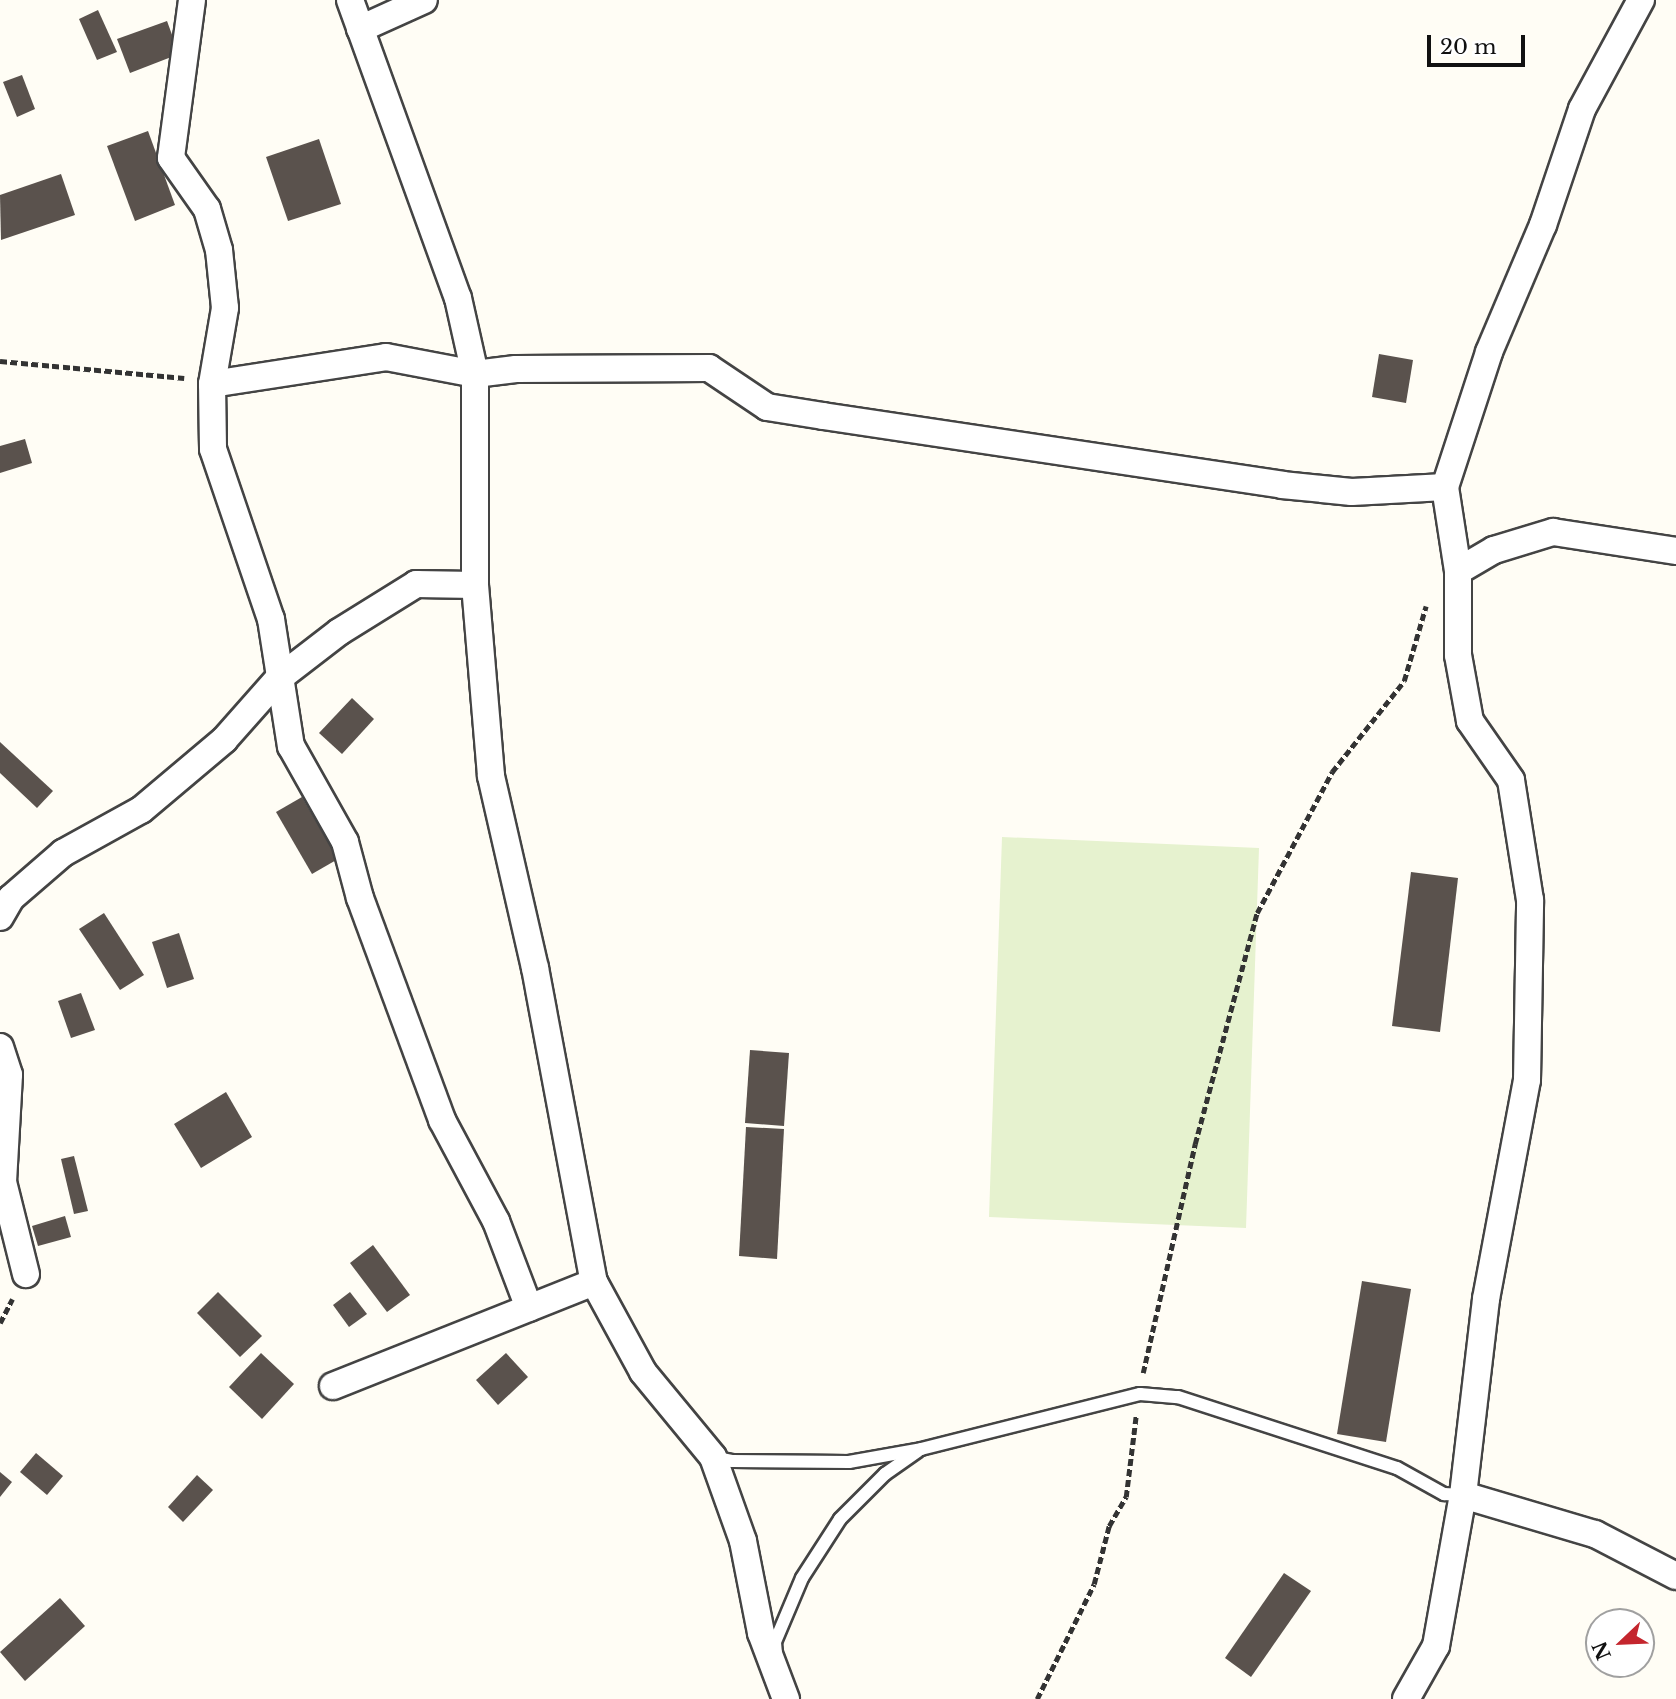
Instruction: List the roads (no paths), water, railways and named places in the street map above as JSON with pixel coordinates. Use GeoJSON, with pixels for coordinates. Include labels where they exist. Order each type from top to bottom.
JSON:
{"type":"FeatureCollection","features":[{"type":"Feature","properties":{"kind":"street"},"geometry":{"type":"LineString","coordinates":[[192,0],[171,158],[207,209],[219,250],[226,308],[212,384],[213,449],[271,620],[278,679],[291,746],[345,842],[360,898],[442,1119],[496,1221],[529,1308]]}},
{"type":"Feature","properties":{"kind":"street"},"geometry":{"type":"LineString","coordinates":[[350,0],[458,298],[475,374],[475,585],[491,776],[535,968],[594,1282],[643,1372],[713,1457],[743,1541],[761,1633],[786,1699]]}},
{"type":"Feature","properties":{"kind":"street"},"geometry":{"type":"LineString","coordinates":[[360,29],[424,0]]}},
{"type":"Feature","properties":{"kind":"street"},"geometry":{"type":"LineString","coordinates":[[1406,1699],[1436,1646],[1463,1495],[1486,1299],[1527,1080],[1530,900],[1511,780],[1470,721],[1458,655],[1458,571],[1445,487],[1489,352],[1543,225],[1582,109],[1642,0]]}},
{"type":"Feature","properties":{"kind":"street"},"geometry":{"type":"LineString","coordinates":[[212,384],[386,357],[475,374],[516,369],[709,368],[767,407],[822,416],[1282,485],[1352,492],[1445,487]]}},
{"type":"Feature","properties":{"kind":"street"},"geometry":{"type":"LineString","coordinates":[[1458,571],[1494,550],[1553,532],[1676,551]]}},
{"type":"Feature","properties":{"kind":"street"},"geometry":{"type":"LineString","coordinates":[[0,917],[11,898],[63,852],[141,810],[214,749],[278,679],[339,632],[416,584],[475,585]]}},
{"type":"Feature","properties":{"kind":"street"},"geometry":{"type":"LineString","coordinates":[[0,1047],[9,1075],[3,1182],[26,1274]]}},
{"type":"Feature","properties":{"kind":"street"},"geometry":{"type":"LineString","coordinates":[[333,1386],[594,1282]]}},
{"type":"Feature","properties":{"kind":"street"},"geometry":{"type":"LineString","coordinates":[[1463,1495],[1595,1534],[1676,1576]]}},
{"type":"Feature","properties":{"kind":"lane"},"geometry":{"type":"LineString","coordinates":[[713,1457],[732,1461],[849,1462],[921,1449],[1140,1394],[1178,1397],[1397,1468],[1444,1494],[1463,1495]]}},
{"type":"Feature","properties":{"kind":"lane"},"geometry":{"type":"LineString","coordinates":[[777,1672],[775,1642],[803,1578],[840,1519],[885,1474],[921,1449]]}}]}
